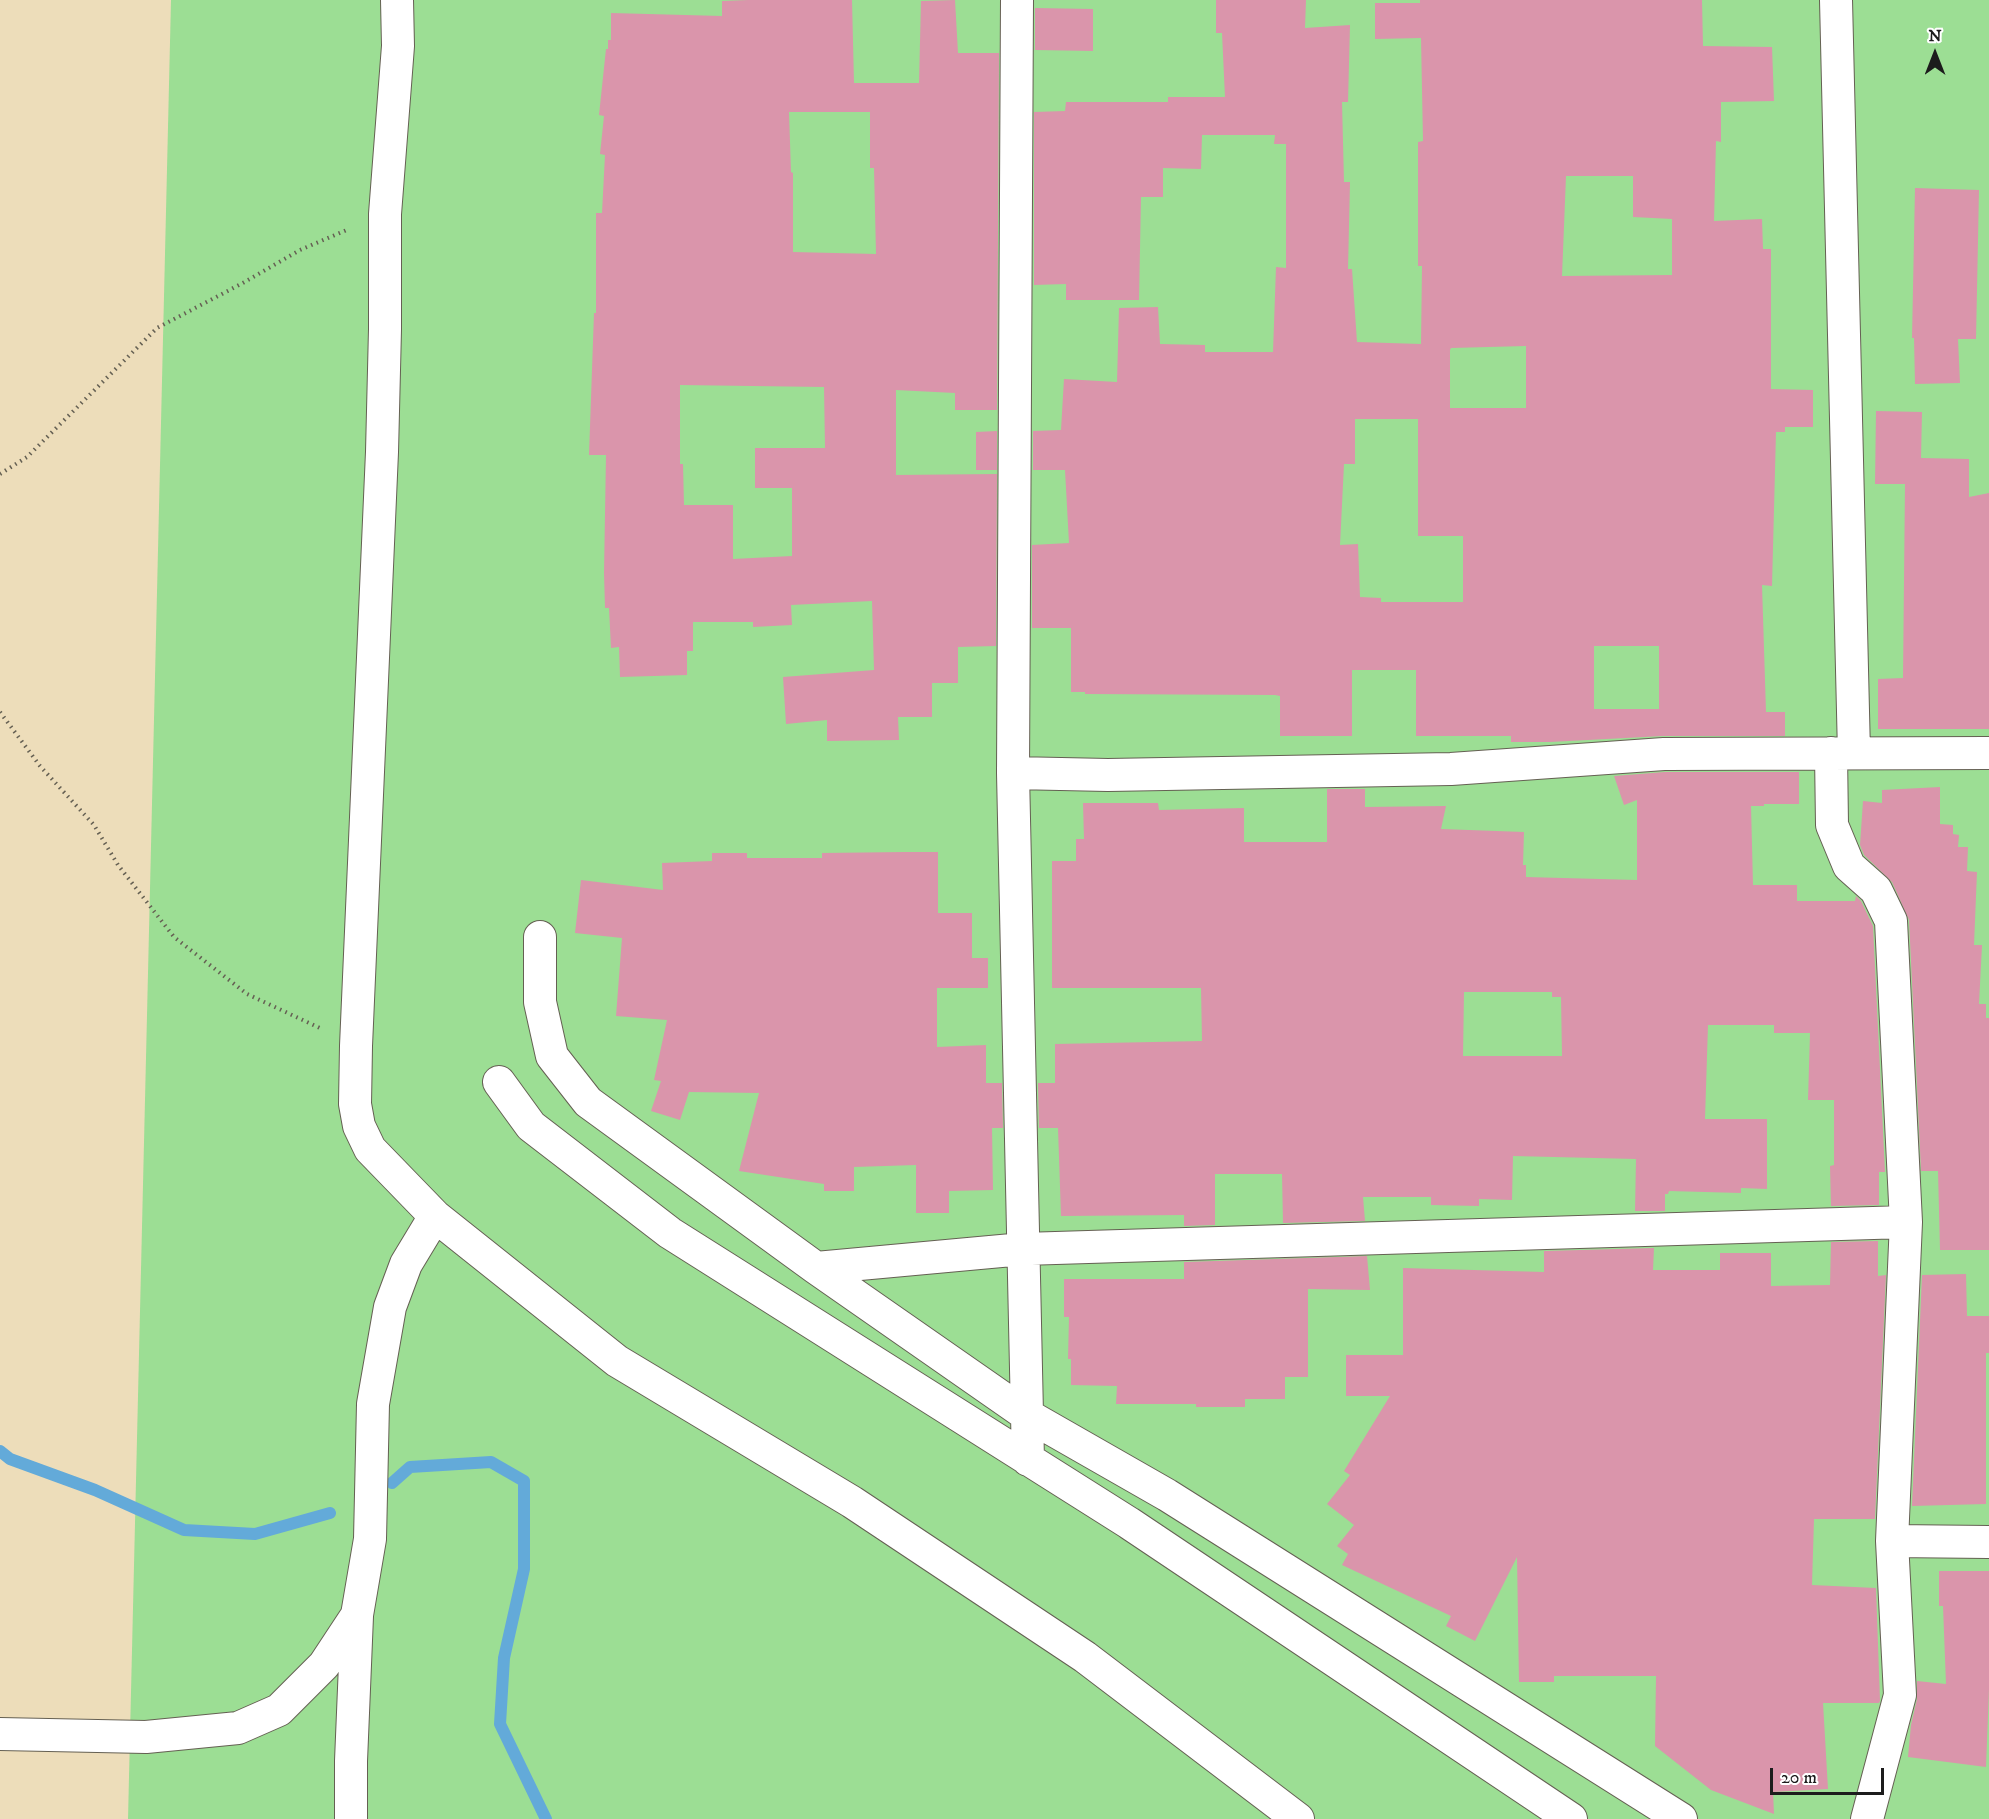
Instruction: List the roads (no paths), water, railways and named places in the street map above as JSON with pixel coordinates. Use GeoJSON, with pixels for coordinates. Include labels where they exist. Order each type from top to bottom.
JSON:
{"type":"FeatureCollection","features":[{"type":"Feature","properties":{"kind":"street"},"geometry":{"type":"LineString","coordinates":[[397,0],[398,46],[385,214],[382,452],[356,1046],[355,1104],[359,1126],[370,1149],[435,1216],[617,1360],[852,1502],[1085,1657],[1298,1819]]}},
{"type":"Feature","properties":{"kind":"street"},"geometry":{"type":"LineString","coordinates":[[1017,0],[1013,774],[1028,1460]]}},
{"type":"Feature","properties":{"kind":"street"},"geometry":{"type":"LineString","coordinates":[[1836,0],[1842,753],[1832,825],[1849,866],[1876,890],[1891,921],[1906,1222],[1893,1541],[1900,1695],[1867,1819]]}},
{"type":"Feature","properties":{"kind":"street"},"geometry":{"type":"LineString","coordinates":[[1013,774],[1108,775],[1451,769],[1664,754],[1989,753]]}},
{"type":"Feature","properties":{"kind":"street"},"geometry":{"type":"LineString","coordinates":[[540,937],[540,1002],[552,1056],[588,1102],[816,1268],[1027,1415],[1167,1495],[1681,1819]]}},
{"type":"Feature","properties":{"kind":"street"},"geometry":{"type":"LineString","coordinates":[[499,1082],[531,1126],[670,1233],[1129,1523],[1571,1819]]}},
{"type":"Feature","properties":{"kind":"street"},"geometry":{"type":"LineString","coordinates":[[351,1819],[357,1616],[370,1539],[373,1404],[390,1307],[406,1264],[435,1216]]}},
{"type":"Feature","properties":{"kind":"street"},"geometry":{"type":"LineString","coordinates":[[816,1268],[1023,1249],[1906,1222]]}},
{"type":"Feature","properties":{"kind":"street"},"geometry":{"type":"LineString","coordinates":[[1893,1541],[1989,1542]]}},
{"type":"Feature","properties":{"kind":"street"},"geometry":{"type":"LineString","coordinates":[[0,1734],[146,1737],[238,1728],[279,1710],[324,1665],[357,1616]]}},
{"type":"Feature","properties":{"kind":"waterway"},"geometry":{"type":"LineString","coordinates":[[0,1451],[10,1459],[95,1490],[184,1530],[255,1534],[330,1513]]}},
{"type":"Feature","properties":{"kind":"waterway"},"geometry":{"type":"LineString","coordinates":[[392,1483],[410,1467],[491,1462],[524,1481],[524,1569],[504,1658],[500,1724],[546,1819]]}}]}
